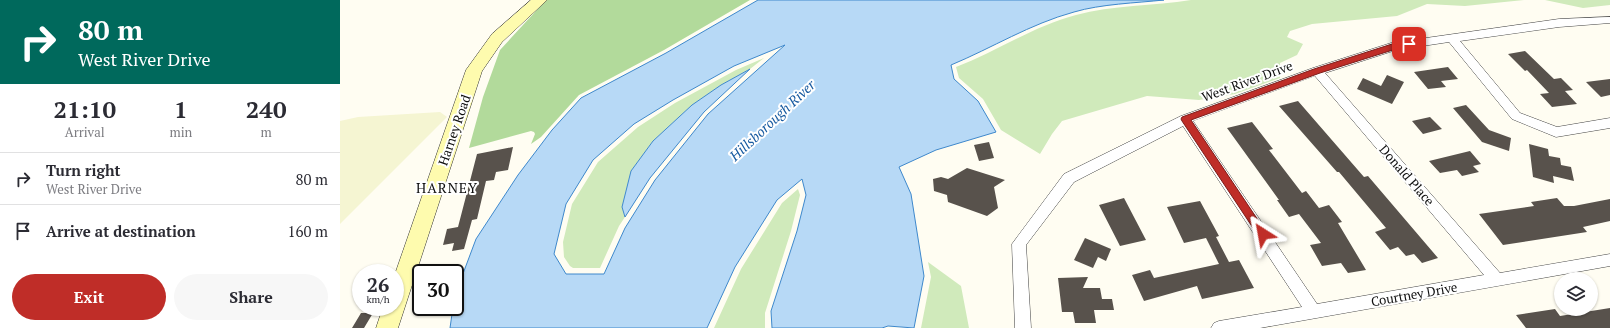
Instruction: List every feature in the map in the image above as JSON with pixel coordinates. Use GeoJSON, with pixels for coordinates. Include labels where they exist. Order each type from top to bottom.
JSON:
{"type":"FeatureCollection","features":[{"type":"Feature","properties":{"kind":"street","name":"Harney Road"},"geometry":{"type":"LineString","coordinates":[[404,279],[474,70],[497,38],[540,0]]}},
{"type":"Feature","properties":{"kind":"street","name":"West River Drive"},"geometry":{"type":"LineString","coordinates":[[1023,328],[1018,244],[1070,178],[1185,119],[1317,71],[1395,46],[1559,24],[1610,20]]}},
{"type":"Feature","properties":{"kind":"street"},"geometry":{"type":"LineString","coordinates":[[1452,38],[1516,116],[1556,132],[1610,123]]}},
{"type":"Feature","properties":{"kind":"street","name":"Donald Place"},"geometry":{"type":"LineString","coordinates":[[1317,71],[1497,280]]}},
{"type":"Feature","properties":{"kind":"street"},"geometry":{"type":"LineString","coordinates":[[1185,119],[1314,312]]}},
{"type":"Feature","properties":{"kind":"street","name":"Courtney Drive"},"geometry":{"type":"LineString","coordinates":[[1219,328],[1610,260]]}},
{"type":"Feature","properties":{"kind":"street","name":"Harney Road"},"geometry":{"type":"LineString","coordinates":[[387,328],[391,316]]}},
{"type":"Feature","properties":{"kind":"green space"},"geometry":{"type":"Polygon","coordinates":[[[546,0],[750,0],[664,50],[579,95],[541,137],[531,144],[535,134],[531,131],[469,148],[483,97],[500,50],[546,0]]]}},
{"type":"Feature","properties":{"kind":"green space"},"geometry":{"type":"Polygon","coordinates":[[[1191,0],[1524,0],[1465,6],[1427,4],[1397,16],[1312,24],[1290,31],[1287,37],[1303,44],[1297,55],[1280,63],[1280,78],[1235,94],[1199,100],[1147,96],[1062,121],[1040,154],[1001,130],[983,99],[959,78],[956,67],[1030,32],[1060,20],[1104,9],[1191,0]]]}},
{"type":"Feature","properties":{"kind":"green space"},"geometry":{"type":"Polygon","coordinates":[[[1545,0],[1610,0],[1610,5],[1583,8],[1545,0]]]}},
{"type":"Feature","properties":{"kind":"green space"},"geometry":{"type":"Polygon","coordinates":[[[764,58],[750,69],[721,85],[692,105],[653,141],[631,171],[622,207],[625,217],[619,226],[600,268],[573,268],[570,266],[564,257],[563,242],[572,204],[598,162],[638,127],[675,103],[736,70],[764,58]]]}},
{"type":"Feature","properties":{"kind":"green space"},"geometry":{"type":"Polygon","coordinates":[[[440,112],[447,117],[340,224],[340,121],[358,117],[440,112]]]}},
{"type":"Feature","properties":{"kind":"green space"},"geometry":{"type":"Polygon","coordinates":[[[798,189],[800,195],[791,231],[765,313],[765,328],[714,328],[741,269],[782,203],[798,189]]]}},
{"type":"Feature","properties":{"kind":"green space"},"geometry":{"type":"Polygon","coordinates":[[[928,262],[961,286],[969,328],[921,328],[931,277],[928,262]]]}},
{"type":"Feature","properties":{"kind":"water","name":"Hillsborough River"},"geometry":{"type":"Polygon","coordinates":[[[758,0],[1164,0],[1107,5],[1074,12],[1042,23],[951,65],[954,79],[978,101],[996,132],[936,150],[899,167],[911,194],[924,276],[914,328],[888,326],[882,328],[772,328],[771,311],[797,231],[806,195],[802,179],[777,200],[735,267],[707,328],[450,328],[452,316],[464,316],[464,271],[476,239],[518,175],[552,130],[581,98],[666,53],[758,0]],[[785,45],[734,66],[673,100],[634,124],[593,160],[566,204],[554,254],[566,274],[604,274],[625,228],[655,180],[708,114],[785,45]]]}},
{"type":"Feature","properties":{"kind":"water"},"geometry":{"type":"Polygon","coordinates":[[[750,69],[704,112],[650,178],[625,217],[622,207],[631,171],[653,141],[692,105],[721,85],[750,69]]]}},
{"type":"Feature","properties":{"kind":"building"},"geometry":{"type":"Polygon","coordinates":[[[1525,51],[1554,79],[1561,78],[1573,90],[1565,91],[1577,104],[1552,107],[1540,94],[1549,93],[1527,70],[1525,71],[1508,54],[1525,51]]]}},
{"type":"Feature","properties":{"kind":"building"},"geometry":{"type":"Polygon","coordinates":[[[1448,67],[1458,79],[1441,81],[1446,87],[1428,89],[1414,72],[1448,67]]]}},
{"type":"Feature","properties":{"kind":"building"},"geometry":{"type":"Polygon","coordinates":[[[1387,75],[1404,82],[1392,104],[1357,89],[1363,78],[1381,86],[1387,75]]]}},
{"type":"Feature","properties":{"kind":"building"},"geometry":{"type":"Polygon","coordinates":[[[1610,79],[1610,95],[1601,97],[1586,82],[1610,79]]]}},
{"type":"Feature","properties":{"kind":"building"},"geometry":{"type":"Polygon","coordinates":[[[1298,101],[1364,177],[1368,176],[1438,258],[1422,263],[1414,254],[1406,256],[1398,247],[1390,250],[1375,232],[1386,228],[1339,172],[1337,172],[1279,106],[1298,101]]]}},
{"type":"Feature","properties":{"kind":"building"},"geometry":{"type":"Polygon","coordinates":[[[1466,105],[1489,130],[1511,138],[1509,151],[1482,142],[1453,108],[1466,105]]]}},
{"type":"Feature","properties":{"kind":"building"},"geometry":{"type":"Polygon","coordinates":[[[1430,117],[1442,129],[1423,134],[1412,121],[1430,117]]]}},
{"type":"Feature","properties":{"kind":"building"},"geometry":{"type":"Polygon","coordinates":[[[1252,122],[1273,149],[1269,150],[1302,193],[1306,191],[1319,208],[1329,205],[1342,222],[1338,223],[1366,270],[1348,273],[1341,263],[1322,266],[1310,245],[1321,243],[1299,214],[1289,217],[1277,200],[1279,200],[1227,128],[1252,122]]]}},
{"type":"Feature","properties":{"kind":"building"},"geometry":{"type":"Polygon","coordinates":[[[989,142],[994,158],[979,161],[974,145],[989,142]]]}},
{"type":"Feature","properties":{"kind":"building"},"geometry":{"type":"Polygon","coordinates":[[[1529,144],[1548,149],[1549,156],[1560,158],[1561,165],[1571,167],[1574,181],[1553,176],[1554,183],[1533,177],[1529,144]]]}},
{"type":"Feature","properties":{"kind":"building"},"geometry":{"type":"Polygon","coordinates":[[[513,147],[508,170],[496,172],[494,180],[486,181],[477,219],[472,220],[464,249],[452,251],[454,243],[443,245],[447,229],[458,227],[477,154],[513,147]]]}},
{"type":"Feature","properties":{"kind":"building"},"geometry":{"type":"Polygon","coordinates":[[[1470,151],[1481,164],[1473,166],[1479,172],[1462,176],[1457,170],[1440,173],[1429,161],[1470,151]]]}},
{"type":"Feature","properties":{"kind":"building"},"geometry":{"type":"Polygon","coordinates":[[[967,168],[1005,180],[994,187],[998,208],[987,216],[948,202],[947,195],[934,191],[933,179],[941,177],[948,179],[967,168]]]}},
{"type":"Feature","properties":{"kind":"building"},"geometry":{"type":"Polygon","coordinates":[[[1124,198],[1146,240],[1120,246],[1099,205],[1124,198]]]}},
{"type":"Feature","properties":{"kind":"building"},"geometry":{"type":"Polygon","coordinates":[[[1557,198],[1564,206],[1574,206],[1610,199],[1610,221],[1583,227],[1587,232],[1503,245],[1479,214],[1534,206],[1531,202],[1557,198]]]}},
{"type":"Feature","properties":{"kind":"building"},"geometry":{"type":"Polygon","coordinates":[[[1200,201],[1219,236],[1216,237],[1229,262],[1239,260],[1254,288],[1202,299],[1197,286],[1144,301],[1132,275],[1150,270],[1154,278],[1219,264],[1206,238],[1184,243],[1167,207],[1200,201]]]}},
{"type":"Feature","properties":{"kind":"building"},"geometry":{"type":"Polygon","coordinates":[[[1085,238],[1111,249],[1106,261],[1098,257],[1093,268],[1074,260],[1085,238]]]}},
{"type":"Feature","properties":{"kind":"building"},"geometry":{"type":"Polygon","coordinates":[[[1088,277],[1083,288],[1100,288],[1102,299],[1112,299],[1114,310],[1094,310],[1096,323],[1075,323],[1073,312],[1062,312],[1058,278],[1088,277]]]}},
{"type":"Feature","properties":{"kind":"building"},"geometry":{"type":"Polygon","coordinates":[[[1610,308],[1610,328],[1526,328],[1516,315],[1554,309],[1554,316],[1598,316],[1598,310],[1610,308]]]}},
{"type":"Feature","properties":{"kind":"building"},"geometry":{"type":"Polygon","coordinates":[[[359,316],[371,316],[364,328],[352,328],[359,316]]]}},
{"type":"Feature","properties":{"kind":"district","name":"HARNEY"},"geometry":{"type":"Point","coordinates":[447,187]}},
{"type":"Feature","properties":{"kind":"route"},"geometry":{"type":"LineString","coordinates":[[1263,234],[1185,119],[1317,71],[1395,46],[1409,44]]}}]}
